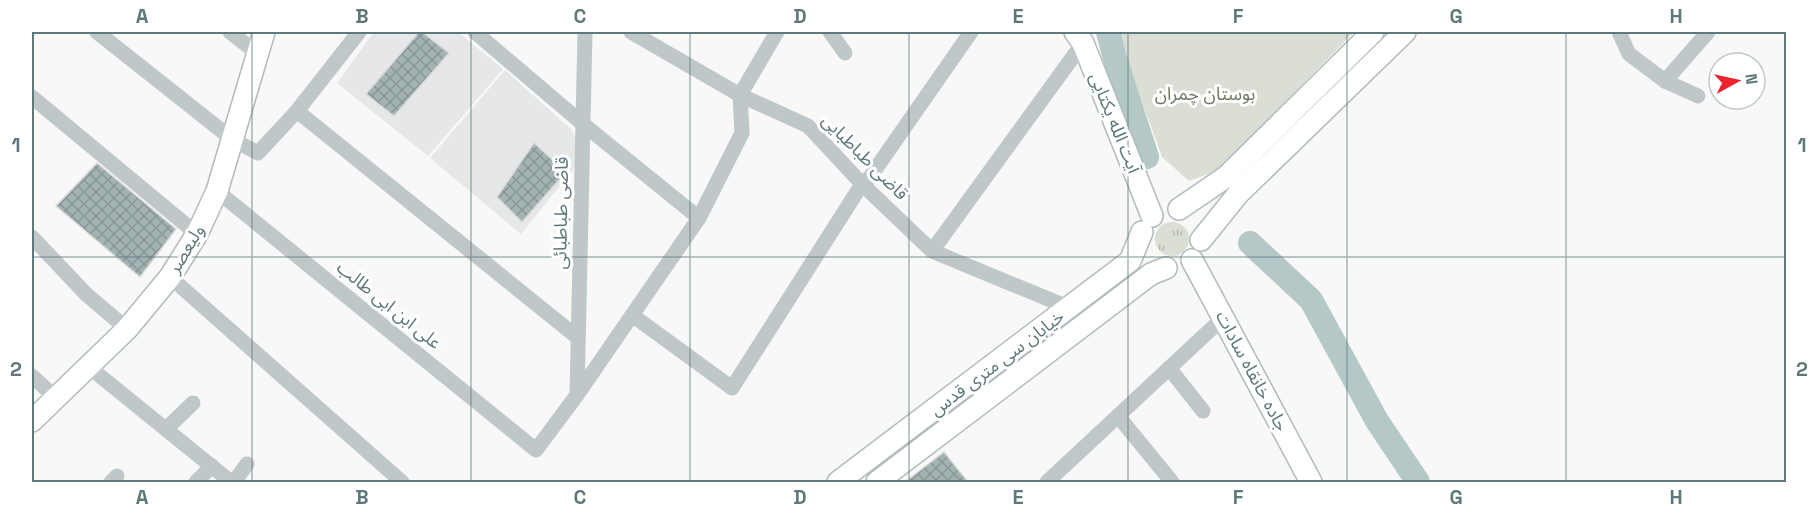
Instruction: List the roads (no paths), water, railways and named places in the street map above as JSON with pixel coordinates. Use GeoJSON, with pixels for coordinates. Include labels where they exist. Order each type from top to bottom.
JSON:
{"type":"FeatureCollection","features":[{"type":"Feature","properties":{"kind":"main road","name":"ولیعصر"},"geometry":{"type":"LineString","coordinates":[[32,421],[127,329],[170,277],[196,234],[217,191],[264,32]]}},
{"type":"Feature","properties":{"kind":"main road"},"geometry":{"type":"LineString","coordinates":[[1179,209],[1226,177],[1373,32]]}},
{"type":"Feature","properties":{"kind":"main road"},"geometry":{"type":"LineString","coordinates":[[1202,240],[1198,224],[1186,212],[1169,209],[1160,211],[1147,224],[1142,241],[1144,250],[1150,259],[1166,268],[1178,268],[1192,260],[1202,240],[1238,194],[1405,32]]}},
{"type":"Feature","properties":{"kind":"main road","name":"آیت الله یکتایی"},"geometry":{"type":"LineString","coordinates":[[1080,35],[1147,224]]}},
{"type":"Feature","properties":{"kind":"main road","name":"خیابان سی متری قدس"},"geometry":{"type":"LineString","coordinates":[[838,483],[1130,261],[1147,224]]}},
{"type":"Feature","properties":{"kind":"main road","name":"جاده خانقاه سادات"},"geometry":{"type":"LineString","coordinates":[[1192,260],[1311,483]]}},
{"type":"Feature","properties":{"kind":"main road","name":"خیابان سی متری قدس"},"geometry":{"type":"LineString","coordinates":[[877,483],[1144,279],[1166,268]]}},
{"type":"Feature","properties":{"kind":"street"},"geometry":{"type":"LineString","coordinates":[[97,32],[232,139],[258,153],[297,111],[358,32]]}},
{"type":"Feature","properties":{"kind":"street"},"geometry":{"type":"LineString","coordinates":[[230,32],[257,53]]}},
{"type":"Feature","properties":{"kind":"street"},"geometry":{"type":"LineString","coordinates":[[475,32],[699,218]]}},
{"type":"Feature","properties":{"kind":"street","name":"قاضی طباطبائی"},"geometry":{"type":"LineString","coordinates":[[577,395],[585,32]]}},
{"type":"Feature","properties":{"kind":"street","name":"قاضی طباطبایی"},"geometry":{"type":"LineString","coordinates":[[631,32],[740,95],[808,126],[862,184],[932,251],[1070,308]]}},
{"type":"Feature","properties":{"kind":"street"},"geometry":{"type":"LineString","coordinates":[[577,395],[699,218],[742,133],[740,95],[777,32]]}},
{"type":"Feature","properties":{"kind":"street"},"geometry":{"type":"LineString","coordinates":[[830,32],[845,53]]}},
{"type":"Feature","properties":{"kind":"street"},"geometry":{"type":"LineString","coordinates":[[632,315],[732,388],[862,184],[870,177],[970,32]]}},
{"type":"Feature","properties":{"kind":"street"},"geometry":{"type":"LineString","coordinates":[[1619,32],[1629,54],[1665,81],[1698,96]]}},
{"type":"Feature","properties":{"kind":"street"},"geometry":{"type":"LineString","coordinates":[[1665,81],[1708,32]]}},
{"type":"Feature","properties":{"kind":"street"},"geometry":{"type":"LineString","coordinates":[[932,251],[1080,35]]}},
{"type":"Feature","properties":{"kind":"street"},"geometry":{"type":"LineString","coordinates":[[32,97],[196,234]]}},
{"type":"Feature","properties":{"kind":"street"},"geometry":{"type":"LineString","coordinates":[[297,111],[577,337]]}},
{"type":"Feature","properties":{"kind":"street","name":"علی ابن ابی طالب"},"geometry":{"type":"LineString","coordinates":[[217,191],[536,450],[577,395]]}},
{"type":"Feature","properties":{"kind":"street"},"geometry":{"type":"LineString","coordinates":[[32,237],[86,294],[127,329]]}},
{"type":"Feature","properties":{"kind":"street"},"geometry":{"type":"LineString","coordinates":[[170,277],[402,483]]}},
{"type":"Feature","properties":{"kind":"street"},"geometry":{"type":"LineString","coordinates":[[1047,483],[1223,318]]}},
{"type":"Feature","properties":{"kind":"street"},"geometry":{"type":"LineString","coordinates":[[89,367],[233,483],[247,464]]}},
{"type":"Feature","properties":{"kind":"street"},"geometry":{"type":"LineString","coordinates":[[1169,368],[1203,411]]}},
{"type":"Feature","properties":{"kind":"street"},"geometry":{"type":"LineString","coordinates":[[32,376],[56,398]]}},
{"type":"Feature","properties":{"kind":"street"},"geometry":{"type":"LineString","coordinates":[[166,429],[193,403]]}},
{"type":"Feature","properties":{"kind":"street"},"geometry":{"type":"LineString","coordinates":[[1118,416],[1172,483]]}},
{"type":"Feature","properties":{"kind":"street"},"geometry":{"type":"LineString","coordinates":[[196,483],[212,466]]}},
{"type":"Feature","properties":{"kind":"waterway"},"geometry":{"type":"LineString","coordinates":[[1108,32],[1147,157]]}},
{"type":"Feature","properties":{"kind":"waterway"},"geometry":{"type":"LineString","coordinates":[[1250,243],[1311,300],[1377,421],[1418,482]]}},
{"type":"Feature","properties":{"kind":"park label","name":"بوستان چمران"},"geometry":{"type":"Point","coordinates":[1205,94]}}]}
